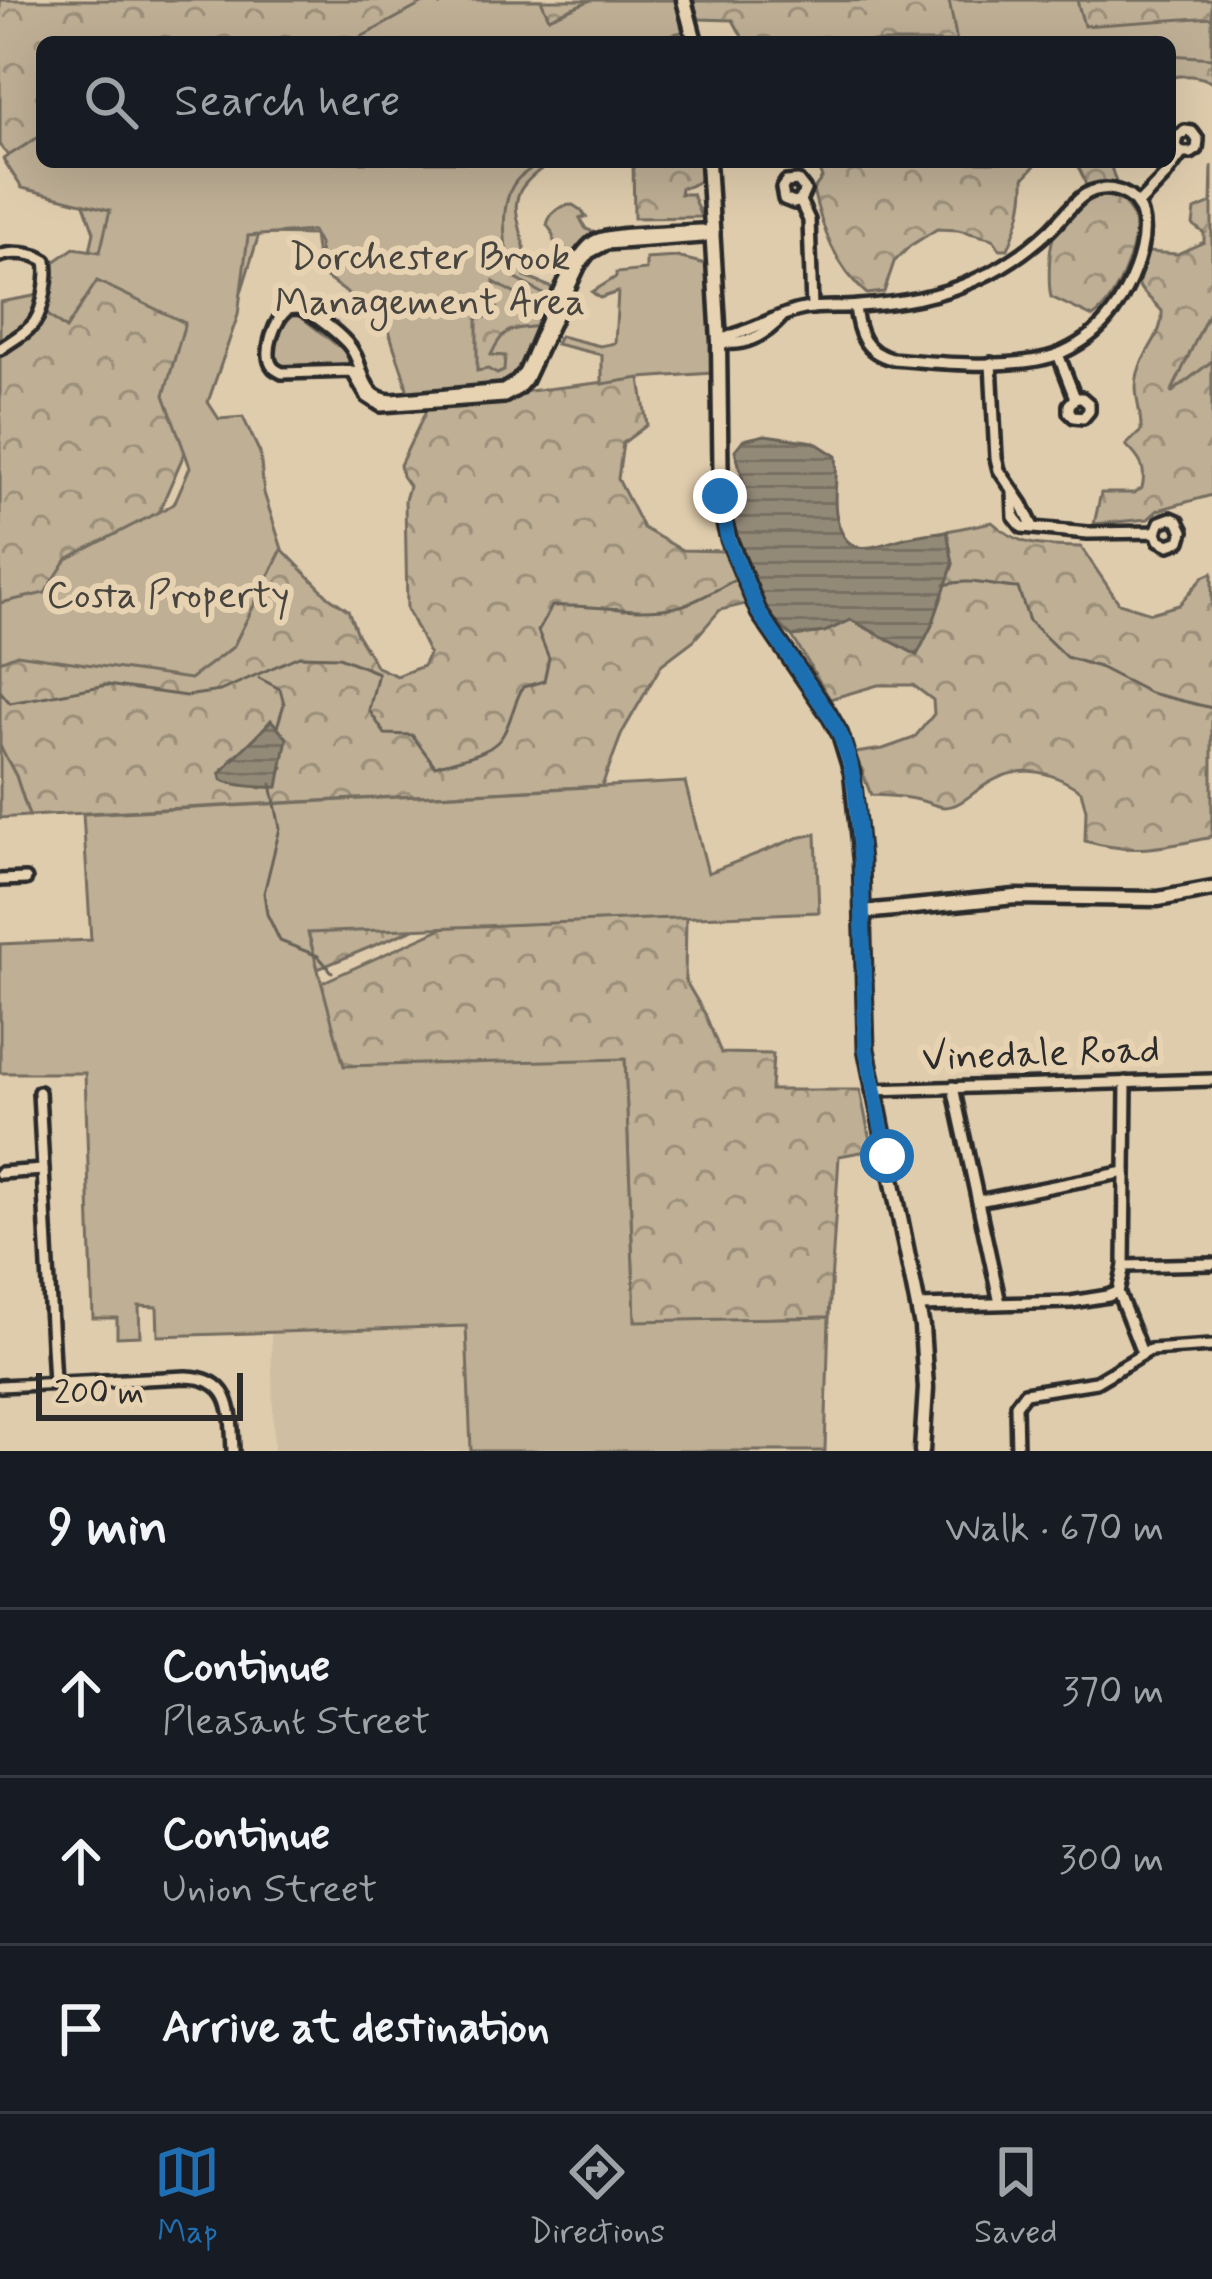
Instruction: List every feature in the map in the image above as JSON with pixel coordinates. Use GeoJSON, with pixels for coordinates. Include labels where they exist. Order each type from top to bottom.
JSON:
{"type":"FeatureCollection","features":[{"type":"Feature","properties":{"kind":"main road"},"geometry":{"type":"LineString","coordinates":[[685,0],[694,36]]}},
{"type":"Feature","properties":{"kind":"main road"},"geometry":{"type":"LineString","coordinates":[[708,168],[719,341],[720,496],[728,540],[759,613],[840,734],[852,772],[863,912],[864,1022],[872,1090],[919,1306],[926,1388],[922,1451]]}},
{"type":"Feature","properties":{"kind":"main road"},"geometry":{"type":"LineString","coordinates":[[863,912],[1015,898],[1158,899],[1212,889]]}},
{"type":"Feature","properties":{"kind":"street"},"geometry":{"type":"LineString","coordinates":[[1176,161],[1182,153]]}},
{"type":"Feature","properties":{"kind":"street"},"geometry":{"type":"LineString","coordinates":[[1137,205],[1171,168]]}},
{"type":"Feature","properties":{"kind":"street"},"geometry":{"type":"LineString","coordinates":[[719,341],[731,345],[749,340],[784,315],[812,308],[927,298],[955,290],[1036,243],[1095,190],[1129,196],[1143,215],[1144,233],[1120,301],[1097,329],[1058,354],[991,363],[881,356],[861,338],[855,307]]}},
{"type":"Feature","properties":{"kind":"street"},"geometry":{"type":"LineString","coordinates":[[800,201],[809,220],[812,308]]}},
{"type":"Feature","properties":{"kind":"street"},"geometry":{"type":"LineString","coordinates":[[549,324],[526,380],[515,392],[500,398],[380,406],[368,400],[350,370],[277,371],[268,354],[281,317],[292,308],[304,310],[347,343],[371,392],[383,400],[498,391],[524,373],[584,249],[601,241],[713,233]]}},
{"type":"Feature","properties":{"kind":"street"},"geometry":{"type":"LineString","coordinates":[[0,256],[40,256],[48,268],[37,322],[0,349]]}},
{"type":"Feature","properties":{"kind":"street"},"geometry":{"type":"LineString","coordinates":[[1058,354],[1075,398]]}},
{"type":"Feature","properties":{"kind":"street"},"geometry":{"type":"LineString","coordinates":[[350,370],[356,359]]}},
{"type":"Feature","properties":{"kind":"street"},"geometry":{"type":"LineString","coordinates":[[991,363],[999,470],[1033,527],[1088,533],[1156,532]]}},
{"type":"Feature","properties":{"kind":"street"},"geometry":{"type":"LineString","coordinates":[[0,880],[26,879]]}},
{"type":"Feature","properties":{"kind":"street","name":"Vinedale Road"},"geometry":{"type":"LineString","coordinates":[[872,1090],[1212,1080]]}},
{"type":"Feature","properties":{"kind":"street"},"geometry":{"type":"LineString","coordinates":[[1126,1082],[1124,1266],[1118,1292],[1142,1353]]}},
{"type":"Feature","properties":{"kind":"street"},"geometry":{"type":"LineString","coordinates":[[953,1087],[1000,1303]]}},
{"type":"Feature","properties":{"kind":"street"},"geometry":{"type":"LineString","coordinates":[[39,1091],[54,1383]]}},
{"type":"Feature","properties":{"kind":"street"},"geometry":{"type":"LineString","coordinates":[[0,1174],[43,1170]]}},
{"type":"Feature","properties":{"kind":"street"},"geometry":{"type":"LineString","coordinates":[[978,1202],[1126,1172]]}},
{"type":"Feature","properties":{"kind":"street"},"geometry":{"type":"LineString","coordinates":[[1124,1266],[1212,1264]]}},
{"type":"Feature","properties":{"kind":"street"},"geometry":{"type":"LineString","coordinates":[[919,1306],[1079,1301],[1118,1292]]}},
{"type":"Feature","properties":{"kind":"street"},"geometry":{"type":"LineString","coordinates":[[1017,1451],[1016,1408],[1023,1394],[1096,1382],[1142,1353],[1160,1348],[1212,1346]]}},
{"type":"Feature","properties":{"kind":"street"},"geometry":{"type":"LineString","coordinates":[[0,1386],[206,1379],[221,1389],[227,1401],[233,1451]]}},
{"type":"Feature","properties":{"kind":"shaded area"},"geometry":{"type":"Polygon","coordinates":[[[765,435],[814,442],[836,456],[836,513],[840,530],[854,546],[947,531],[953,564],[917,655],[851,620],[824,632],[792,636],[769,611],[752,580],[730,513],[745,487],[735,450],[743,440],[765,435]]]}},
{"type":"Feature","properties":{"kind":"shaded area"},"geometry":{"type":"Polygon","coordinates":[[[271,720],[287,738],[278,787],[222,780],[220,774],[271,720]]]}},
{"type":"Feature","properties":{"kind":"shaded area"},"geometry":{"type":"Polygon","coordinates":[[[466,1326],[471,1451],[274,1451],[271,1332],[466,1326]]]}},
{"type":"Feature","properties":{"kind":"green space"},"geometry":{"type":"Polygon","coordinates":[[[0,0],[681,0],[690,36],[36,36],[36,168],[543,168],[521,189],[517,213],[525,277],[551,287],[550,305],[502,388],[409,382],[382,315],[323,268],[314,235],[259,234],[210,394],[93,664],[190,678],[233,647],[282,549],[348,610],[377,667],[397,676],[423,666],[429,654],[407,609],[405,500],[409,486],[400,465],[427,409],[640,378],[647,425],[623,443],[618,479],[643,528],[682,550],[725,551],[746,604],[720,610],[694,640],[662,664],[622,733],[602,786],[29,816],[0,746],[0,302],[45,294],[89,256],[94,232],[76,194],[18,167],[0,146],[0,0]],[[253,742],[231,759],[248,783],[261,788],[277,778],[283,767],[253,742]]]}},
{"type":"Feature","properties":{"kind":"green space"},"geometry":{"type":"Polygon","coordinates":[[[429,0],[438,0],[440,5],[451,0],[541,0],[549,18],[591,0],[677,0],[686,31],[666,36],[363,36],[429,0]]]}},
{"type":"Feature","properties":{"kind":"green space"},"geometry":{"type":"Polygon","coordinates":[[[949,0],[1077,0],[1084,26],[1212,17],[1212,58],[1176,55],[1176,36],[956,36],[949,0]]]}},
{"type":"Feature","properties":{"kind":"green space"},"geometry":{"type":"Polygon","coordinates":[[[1212,0],[1212,83],[1176,77],[1176,36],[742,36],[733,20],[699,19],[693,1],[1212,0]]]}},
{"type":"Feature","properties":{"kind":"green space","name":"Costa Property"},"geometry":{"type":"Polygon","coordinates":[[[36,139],[36,168],[532,168],[511,190],[505,240],[511,276],[552,299],[526,300],[494,282],[497,314],[477,319],[477,371],[504,371],[505,356],[491,355],[500,338],[510,331],[539,326],[519,369],[498,386],[408,395],[388,323],[321,274],[319,244],[312,231],[248,236],[238,315],[208,402],[219,419],[243,417],[260,453],[264,493],[282,549],[233,647],[190,679],[17,654],[0,661],[0,603],[45,593],[67,559],[174,504],[190,467],[164,395],[185,323],[97,281],[66,329],[44,312],[51,264],[74,248],[100,252],[110,210],[22,188],[3,159],[36,139]]]}},
{"type":"Feature","properties":{"kind":"green space"},"geometry":{"type":"Polygon","coordinates":[[[1212,165],[1212,495],[1158,510],[1148,519],[1094,524],[1101,493],[1134,493],[1142,488],[1141,464],[1126,445],[1141,431],[1136,380],[1160,328],[1162,311],[1139,282],[1148,252],[1177,254],[1204,242],[1204,233],[1193,225],[1195,210],[1211,203],[1212,165]]]}},
{"type":"Feature","properties":{"kind":"green space"},"geometry":{"type":"Polygon","coordinates":[[[633,168],[706,168],[700,180],[681,188],[680,194],[692,194],[701,217],[634,218],[633,168]]]}},
{"type":"Feature","properties":{"kind":"green space"},"geometry":{"type":"Polygon","coordinates":[[[818,168],[1033,168],[1024,178],[1020,214],[1008,249],[1000,249],[993,239],[937,229],[894,262],[884,292],[867,294],[847,272],[826,233],[813,190],[822,178],[818,168]]]}},
{"type":"Feature","properties":{"kind":"green space"},"geometry":{"type":"Polygon","coordinates":[[[1078,168],[1111,168],[1132,213],[1135,232],[1124,274],[1093,317],[1051,297],[1050,291],[1053,238],[1085,197],[1078,168]]]}},
{"type":"Feature","properties":{"kind":"green space"},"geometry":{"type":"Polygon","coordinates":[[[573,205],[582,211],[586,217],[580,218],[594,236],[567,257],[570,251],[555,245],[547,225],[556,210],[573,205]]]}},
{"type":"Feature","properties":{"kind":"green space","name":"Dorchester Brook Management Area"},"geometry":{"type":"Polygon","coordinates":[[[677,257],[710,265],[712,373],[602,384],[602,355],[556,344],[560,336],[600,346],[615,343],[618,292],[600,298],[592,292],[616,273],[646,270],[646,259],[677,257]]]}},
{"type":"Feature","properties":{"kind":"green space"},"geometry":{"type":"Polygon","coordinates":[[[1212,306],[1212,361],[1171,393],[1212,306]]]}},
{"type":"Feature","properties":{"kind":"green space"},"geometry":{"type":"Polygon","coordinates":[[[296,310],[338,346],[348,349],[348,364],[331,368],[330,363],[299,365],[293,371],[275,366],[276,334],[296,310]]]}},
{"type":"Feature","properties":{"kind":"green space"},"geometry":{"type":"Polygon","coordinates":[[[992,522],[1023,541],[1081,547],[1119,603],[1151,613],[1179,605],[1212,573],[1212,835],[1208,838],[1133,849],[1085,841],[1081,791],[1029,771],[1004,776],[949,807],[871,795],[855,753],[914,738],[934,714],[933,700],[913,685],[878,685],[830,699],[792,636],[824,632],[851,620],[917,655],[953,564],[947,531],[992,522]]]}},
{"type":"Feature","properties":{"kind":"green space"},"geometry":{"type":"Polygon","coordinates":[[[0,746],[16,776],[29,816],[0,818],[0,746]]]}},
{"type":"Feature","properties":{"kind":"green space"},"geometry":{"type":"Polygon","coordinates":[[[685,782],[708,873],[816,834],[819,912],[308,933],[344,1066],[625,1059],[635,1321],[829,1317],[825,1451],[471,1451],[466,1326],[158,1336],[157,1307],[139,1306],[140,1336],[117,1337],[117,1318],[93,1318],[85,1073],[0,1073],[0,944],[91,940],[83,814],[685,782]]]}},
{"type":"Feature","properties":{"kind":"green space"},"geometry":{"type":"Polygon","coordinates":[[[686,917],[685,980],[721,1053],[773,1054],[771,1090],[860,1090],[872,1150],[839,1156],[829,1317],[635,1322],[625,1060],[343,1066],[321,983],[445,927],[686,917]]]}},
{"type":"Feature","properties":{"kind":"green space"},"geometry":{"type":"Polygon","coordinates":[[[416,928],[318,969],[308,932],[416,928]]]}},
{"type":"Feature","properties":{"kind":"waterway"},"geometry":{"type":"LineString","coordinates":[[0,691],[10,703],[107,685],[186,696],[220,691],[299,656],[339,657],[378,673],[369,710],[385,734],[412,735],[435,766],[492,746],[504,733],[523,687],[544,681],[549,658],[538,631],[552,606],[676,607],[737,579]]}},
{"type":"Feature","properties":{"kind":"waterway"},"geometry":{"type":"LineString","coordinates":[[945,585],[972,582],[1018,588],[1029,621],[1066,657],[1099,667],[1150,693],[1212,708]]}},
{"type":"Feature","properties":{"kind":"waterway"},"geometry":{"type":"LineString","coordinates":[[259,678],[280,689],[284,704],[277,727]]}},
{"type":"Feature","properties":{"kind":"waterway"},"geometry":{"type":"LineString","coordinates":[[271,784],[280,828],[264,893],[267,914],[280,941],[318,956],[332,972]]}},
{"type":"Feature","properties":{"kind":"route"},"geometry":{"type":"LineString","coordinates":[[720,496],[728,540],[759,613],[816,693],[840,734],[850,763],[861,860],[866,1049],[887,1156]]}}]}
